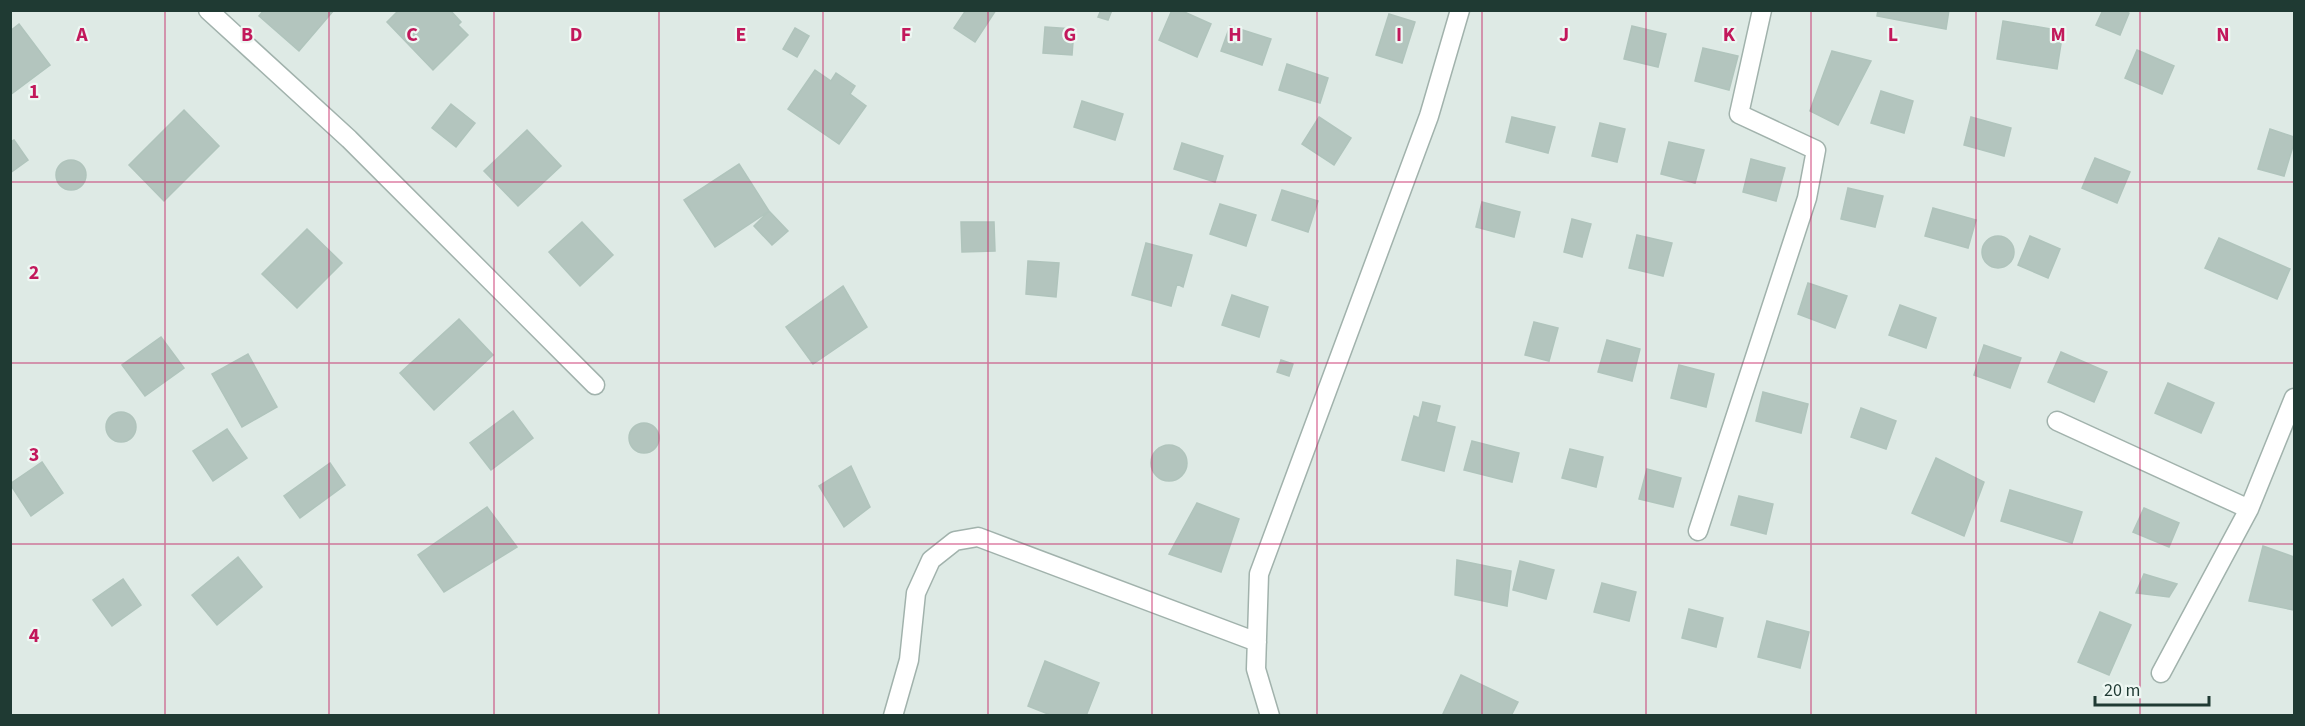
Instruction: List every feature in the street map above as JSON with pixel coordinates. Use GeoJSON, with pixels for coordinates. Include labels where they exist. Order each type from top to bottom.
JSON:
{"type":"FeatureCollection","features":[{"type":"Feature","properties":{"kind":"street"},"geometry":{"type":"LineString","coordinates":[[208,10],[349,139],[595,385]]}},
{"type":"Feature","properties":{"kind":"street"},"geometry":{"type":"LineString","coordinates":[[1270,716],[1256,669],[1259,574],[1429,116],[1460,10]]}},
{"type":"Feature","properties":{"kind":"street"},"geometry":{"type":"LineString","coordinates":[[1698,531],[1807,198],[1816,150],[1739,114],[1762,10]]}},
{"type":"Feature","properties":{"kind":"street"},"geometry":{"type":"LineString","coordinates":[[2161,673],[2249,509],[2295,398]]}},
{"type":"Feature","properties":{"kind":"street"},"geometry":{"type":"LineString","coordinates":[[2057,421],[2249,509]]}},
{"type":"Feature","properties":{"kind":"street"},"geometry":{"type":"LineString","coordinates":[[893,716],[909,660],[916,593],[931,560],[955,541],[978,537],[1257,642]]}},
{"type":"Feature","properties":{"kind":"building"},"geometry":{"type":"Polygon","coordinates":[[[264,10],[334,10],[299,51],[259,16],[264,10]]]}},
{"type":"Feature","properties":{"kind":"building"},"geometry":{"type":"Polygon","coordinates":[[[399,10],[450,10],[461,22],[458,25],[468,35],[433,70],[387,22],[399,10]]]}},
{"type":"Feature","properties":{"kind":"building"},"geometry":{"type":"Polygon","coordinates":[[[966,10],[996,10],[975,42],[954,28],[966,10]]]}},
{"type":"Feature","properties":{"kind":"building"},"geometry":{"type":"Polygon","coordinates":[[[1101,10],[1112,10],[1108,20],[1098,17],[1101,10]]]}},
{"type":"Feature","properties":{"kind":"building"},"geometry":{"type":"Polygon","coordinates":[[[1172,10],[1180,10],[1211,24],[1197,57],[1159,40],[1172,10]]]}},
{"type":"Feature","properties":{"kind":"building"},"geometry":{"type":"Polygon","coordinates":[[[1878,10],[1949,10],[1946,29],[1877,16],[1878,10]]]}},
{"type":"Feature","properties":{"kind":"building"},"geometry":{"type":"Polygon","coordinates":[[[2103,10],[2123,10],[2129,13],[2120,35],[2096,25],[2103,10]]]}},
{"type":"Feature","properties":{"kind":"building"},"geometry":{"type":"Polygon","coordinates":[[[1389,14],[1415,22],[1402,63],[1376,55],[1389,14]]]}},
{"type":"Feature","properties":{"kind":"building"},"geometry":{"type":"Polygon","coordinates":[[[2003,21],[2063,31],[2057,69],[1997,59],[2003,21]]]}},
{"type":"Feature","properties":{"kind":"building"},"geometry":{"type":"Polygon","coordinates":[[[19,24],[50,65],[10,95],[10,31],[19,24]]]}},
{"type":"Feature","properties":{"kind":"building"},"geometry":{"type":"Polygon","coordinates":[[[1230,26],[1271,39],[1262,65],[1221,51],[1230,26]]]}},
{"type":"Feature","properties":{"kind":"building"},"geometry":{"type":"Polygon","coordinates":[[[1632,26],[1666,34],[1658,67],[1624,59],[1632,26]]]}},
{"type":"Feature","properties":{"kind":"building"},"geometry":{"type":"Polygon","coordinates":[[[1045,27],[1074,29],[1072,55],[1043,53],[1045,27]]]}},
{"type":"Feature","properties":{"kind":"building"},"geometry":{"type":"Polygon","coordinates":[[[795,28],[809,36],[797,57],[783,49],[795,28]]]}},
{"type":"Feature","properties":{"kind":"building"},"geometry":{"type":"Polygon","coordinates":[[[1703,48],[1738,56],[1729,90],[1695,81],[1703,48]]]}},
{"type":"Feature","properties":{"kind":"building"},"geometry":{"type":"Polygon","coordinates":[[[2137,50],[2174,66],[2162,94],[2125,78],[2137,50]]]}},
{"type":"Feature","properties":{"kind":"building"},"geometry":{"type":"Polygon","coordinates":[[[1832,51],[1871,61],[1838,125],[1810,111],[1832,51]]]}},
{"type":"Feature","properties":{"kind":"building"},"geometry":{"type":"Polygon","coordinates":[[[1287,64],[1328,78],[1320,103],[1279,90],[1287,64]]]}},
{"type":"Feature","properties":{"kind":"building"},"geometry":{"type":"Polygon","coordinates":[[[815,70],[831,81],[836,73],[855,86],[850,94],[866,106],[839,144],[788,109],[815,70]]]}},
{"type":"Feature","properties":{"kind":"building"},"geometry":{"type":"Polygon","coordinates":[[[1881,91],[1913,101],[1904,133],[1871,123],[1881,91]]]}},
{"type":"Feature","properties":{"kind":"building"},"geometry":{"type":"Polygon","coordinates":[[[1082,101],[1123,114],[1115,140],[1074,127],[1082,101]]]}},
{"type":"Feature","properties":{"kind":"building"},"geometry":{"type":"Polygon","coordinates":[[[451,104],[475,123],[456,147],[432,128],[451,104]]]}},
{"type":"Feature","properties":{"kind":"building"},"geometry":{"type":"Polygon","coordinates":[[[184,110],[219,146],[164,201],[129,165],[184,110]]]}},
{"type":"Feature","properties":{"kind":"building"},"geometry":{"type":"Polygon","coordinates":[[[1319,117],[1351,138],[1334,165],[1302,144],[1319,117]]]}},
{"type":"Feature","properties":{"kind":"building"},"geometry":{"type":"Polygon","coordinates":[[[1512,117],[1555,127],[1548,153],[1506,142],[1512,117]]]}},
{"type":"Feature","properties":{"kind":"building"},"geometry":{"type":"Polygon","coordinates":[[[1971,117],[2011,128],[2004,156],[1964,145],[1971,117]]]}},
{"type":"Feature","properties":{"kind":"building"},"geometry":{"type":"Polygon","coordinates":[[[1600,123],[1625,129],[1617,162],[1592,156],[1600,123]]]}},
{"type":"Feature","properties":{"kind":"building"},"geometry":{"type":"Polygon","coordinates":[[[2270,129],[2294,137],[2284,176],[2258,169],[2270,129]]]}},
{"type":"Feature","properties":{"kind":"building"},"geometry":{"type":"Polygon","coordinates":[[[527,130],[561,166],[518,206],[484,171],[527,130]]]}},
{"type":"Feature","properties":{"kind":"building"},"geometry":{"type":"Polygon","coordinates":[[[14,140],[28,160],[10,173],[10,142],[14,140]]]}},
{"type":"Feature","properties":{"kind":"building"},"geometry":{"type":"Polygon","coordinates":[[[1669,142],[1704,150],[1695,183],[1661,174],[1669,142]]]}},
{"type":"Feature","properties":{"kind":"building"},"geometry":{"type":"Polygon","coordinates":[[[1182,143],[1223,156],[1215,182],[1174,169],[1182,143]]]}},
{"type":"Feature","properties":{"kind":"building"},"geometry":{"type":"Polygon","coordinates":[[[2095,158],[2130,172],[2117,203],[2082,188],[2095,158]]]}},
{"type":"Feature","properties":{"kind":"building"},"geometry":{"type":"Polygon","coordinates":[[[1751,159],[1785,168],[1776,201],[1743,192],[1751,159]]]}},
{"type":"Feature","properties":{"kind":"building"},"geometry":{"type":"Polygon","coordinates":[[[71,160],[77,161],[85,169],[85,181],[77,189],[71,190],[65,189],[57,181],[56,175],[57,169],[65,161],[71,160]]]}},
{"type":"Feature","properties":{"kind":"building"},"geometry":{"type":"Polygon","coordinates":[[[739,164],[769,211],[715,247],[684,200],[739,164]]]}},
{"type":"Feature","properties":{"kind":"building"},"geometry":{"type":"Polygon","coordinates":[[[1848,188],[1883,196],[1875,227],[1841,219],[1848,188]]]}},
{"type":"Feature","properties":{"kind":"building"},"geometry":{"type":"Polygon","coordinates":[[[1282,190],[1318,201],[1308,232],[1272,220],[1282,190]]]}},
{"type":"Feature","properties":{"kind":"building"},"geometry":{"type":"Polygon","coordinates":[[[1482,202],[1520,212],[1514,237],[1476,227],[1482,202]]]}},
{"type":"Feature","properties":{"kind":"building"},"geometry":{"type":"Polygon","coordinates":[[[1220,204],[1256,215],[1246,246],[1210,234],[1220,204]]]}},
{"type":"Feature","properties":{"kind":"building"},"geometry":{"type":"Polygon","coordinates":[[[1933,208],[1976,220],[1968,248],[1925,236],[1933,208]]]}},
{"type":"Feature","properties":{"kind":"building"},"geometry":{"type":"Polygon","coordinates":[[[769,211],[788,231],[772,245],[754,226],[769,211]]]}},
{"type":"Feature","properties":{"kind":"building"},"geometry":{"type":"Polygon","coordinates":[[[1572,219],[1591,224],[1582,257],[1564,252],[1572,219]]]}},
{"type":"Feature","properties":{"kind":"building"},"geometry":{"type":"Polygon","coordinates":[[[582,222],[613,255],[580,286],[549,252],[582,222]]]}},
{"type":"Feature","properties":{"kind":"building"},"geometry":{"type":"Polygon","coordinates":[[[961,222],[994,222],[995,251],[962,252],[961,222]]]}},
{"type":"Feature","properties":{"kind":"building"},"geometry":{"type":"Polygon","coordinates":[[[307,229],[342,263],[297,308],[262,274],[307,229]]]}},
{"type":"Feature","properties":{"kind":"building"},"geometry":{"type":"Polygon","coordinates":[[[1637,235],[1672,243],[1663,276],[1629,268],[1637,235]]]}},
{"type":"Feature","properties":{"kind":"building"},"geometry":{"type":"Polygon","coordinates":[[[1998,236],[2009,241],[2014,252],[2009,263],[1998,268],[1987,263],[1982,252],[1987,241],[1998,236]]]}},
{"type":"Feature","properties":{"kind":"building"},"geometry":{"type":"Polygon","coordinates":[[[2030,236],[2060,249],[2048,278],[2018,265],[2030,236]]]}},
{"type":"Feature","properties":{"kind":"building"},"geometry":{"type":"Polygon","coordinates":[[[2219,238],[2290,269],[2277,299],[2205,268],[2219,238]]]}},
{"type":"Feature","properties":{"kind":"building"},"geometry":{"type":"Polygon","coordinates":[[[1146,243],[1192,255],[1183,287],[1177,284],[1171,306],[1132,295],[1146,243]]]}},
{"type":"Feature","properties":{"kind":"building"},"geometry":{"type":"Polygon","coordinates":[[[1028,261],[1059,263],[1056,297],[1026,294],[1028,261]]]}},
{"type":"Feature","properties":{"kind":"building"},"geometry":{"type":"Polygon","coordinates":[[[1808,283],[1847,296],[1835,328],[1798,314],[1808,283]]]}},
{"type":"Feature","properties":{"kind":"building"},"geometry":{"type":"Polygon","coordinates":[[[843,286],[867,327],[813,364],[786,327],[843,286]]]}},
{"type":"Feature","properties":{"kind":"building"},"geometry":{"type":"Polygon","coordinates":[[[1232,295],[1268,307],[1259,337],[1222,325],[1232,295]]]}},
{"type":"Feature","properties":{"kind":"building"},"geometry":{"type":"Polygon","coordinates":[[[1900,305],[1936,318],[1926,348],[1889,335],[1900,305]]]}},
{"type":"Feature","properties":{"kind":"building"},"geometry":{"type":"Polygon","coordinates":[[[459,319],[493,355],[434,410],[400,373],[459,319]]]}},
{"type":"Feature","properties":{"kind":"building"},"geometry":{"type":"Polygon","coordinates":[[[1534,322],[1558,328],[1549,361],[1525,355],[1534,322]]]}},
{"type":"Feature","properties":{"kind":"building"},"geometry":{"type":"Polygon","coordinates":[[[161,337],[184,368],[145,396],[122,365],[161,337]]]}},
{"type":"Feature","properties":{"kind":"building"},"geometry":{"type":"Polygon","coordinates":[[[1607,340],[1640,349],[1632,381],[1598,372],[1607,340]]]}},
{"type":"Feature","properties":{"kind":"building"},"geometry":{"type":"Polygon","coordinates":[[[1984,345],[2021,358],[2010,388],[1974,375],[1984,345]]]}},
{"type":"Feature","properties":{"kind":"building"},"geometry":{"type":"Polygon","coordinates":[[[2061,352],[2107,372],[2094,402],[2048,382],[2061,352]]]}},
{"type":"Feature","properties":{"kind":"building"},"geometry":{"type":"Polygon","coordinates":[[[248,354],[277,407],[242,427],[212,374],[248,354]]]}},
{"type":"Feature","properties":{"kind":"building"},"geometry":{"type":"Polygon","coordinates":[[[1281,360],[1293,364],[1289,376],[1277,372],[1281,360]]]}},
{"type":"Feature","properties":{"kind":"building"},"geometry":{"type":"Polygon","coordinates":[[[1679,365],[1714,374],[1706,407],[1671,398],[1679,365]]]}},
{"type":"Feature","properties":{"kind":"building"},"geometry":{"type":"Polygon","coordinates":[[[2168,383],[2214,403],[2201,433],[2155,413],[2168,383]]]}},
{"type":"Feature","properties":{"kind":"building"},"geometry":{"type":"Polygon","coordinates":[[[1763,392],[1808,404],[1801,433],[1756,421],[1763,392]]]}},
{"type":"Feature","properties":{"kind":"building"},"geometry":{"type":"Polygon","coordinates":[[[1423,402],[1440,406],[1436,422],[1455,427],[1444,471],[1402,460],[1414,416],[1419,418],[1423,402]]]}},
{"type":"Feature","properties":{"kind":"building"},"geometry":{"type":"Polygon","coordinates":[[[1861,408],[1896,421],[1886,449],[1851,437],[1861,408]]]}},
{"type":"Feature","properties":{"kind":"building"},"geometry":{"type":"Polygon","coordinates":[[[513,411],[533,438],[491,470],[470,443],[513,411]]]}},
{"type":"Feature","properties":{"kind":"building"},"geometry":{"type":"Polygon","coordinates":[[[121,412],[132,416],[136,427],[132,438],[121,442],[110,438],[106,427],[110,416],[121,412]]]}},
{"type":"Feature","properties":{"kind":"building"},"geometry":{"type":"Polygon","coordinates":[[[644,423],[655,427],[659,438],[655,449],[644,453],[633,449],[629,438],[633,427],[644,423]]]}},
{"type":"Feature","properties":{"kind":"building"},"geometry":{"type":"Polygon","coordinates":[[[227,429],[247,458],[213,481],[193,451],[227,429]]]}},
{"type":"Feature","properties":{"kind":"building"},"geometry":{"type":"Polygon","coordinates":[[[1472,441],[1519,453],[1512,482],[1464,470],[1472,441]]]}},
{"type":"Feature","properties":{"kind":"building"},"geometry":{"type":"Polygon","coordinates":[[[1169,445],[1181,451],[1187,463],[1181,475],[1169,481],[1157,475],[1151,463],[1157,451],[1169,445]]]}},
{"type":"Feature","properties":{"kind":"building"},"geometry":{"type":"Polygon","coordinates":[[[1570,449],[1603,457],[1596,487],[1562,478],[1570,449]]]}},
{"type":"Feature","properties":{"kind":"building"},"geometry":{"type":"Polygon","coordinates":[[[1936,458],[1984,482],[1964,536],[1912,513],[1936,458]]]}},
{"type":"Feature","properties":{"kind":"building"},"geometry":{"type":"Polygon","coordinates":[[[42,462],[63,493],[31,516],[10,484],[42,462]]]}},
{"type":"Feature","properties":{"kind":"building"},"geometry":{"type":"Polygon","coordinates":[[[330,463],[345,485],[300,518],[284,496],[330,463]]]}},
{"type":"Feature","properties":{"kind":"building"},"geometry":{"type":"Polygon","coordinates":[[[851,466],[870,507],[844,527],[819,486],[851,466]]]}},
{"type":"Feature","properties":{"kind":"building"},"geometry":{"type":"Polygon","coordinates":[[[1647,469],[1681,478],[1673,507],[1639,499],[1647,469]]]}},
{"type":"Feature","properties":{"kind":"building"},"geometry":{"type":"Polygon","coordinates":[[[2010,490],[2082,512],[2072,543],[2001,521],[2010,490]]]}},
{"type":"Feature","properties":{"kind":"building"},"geometry":{"type":"Polygon","coordinates":[[[1739,496],[1773,504],[1766,534],[1731,525],[1739,496]]]}},
{"type":"Feature","properties":{"kind":"building"},"geometry":{"type":"Polygon","coordinates":[[[1197,503],[1239,519],[1221,572],[1169,554],[1197,503]]]}},
{"type":"Feature","properties":{"kind":"building"},"geometry":{"type":"Polygon","coordinates":[[[487,507],[517,547],[444,592],[418,555],[487,507]]]}},
{"type":"Feature","properties":{"kind":"building"},"geometry":{"type":"Polygon","coordinates":[[[2144,508],[2179,523],[2169,547],[2133,532],[2144,508]]]}},
{"type":"Feature","properties":{"kind":"building"},"geometry":{"type":"Polygon","coordinates":[[[2263,546],[2294,557],[2294,610],[2249,601],[2263,546]]]}},
{"type":"Feature","properties":{"kind":"building"},"geometry":{"type":"Polygon","coordinates":[[[238,557],[262,587],[217,625],[192,595],[238,557]]]}},
{"type":"Feature","properties":{"kind":"building"},"geometry":{"type":"Polygon","coordinates":[[[1457,560],[1511,571],[1507,606],[1455,595],[1457,560]]]}},
{"type":"Feature","properties":{"kind":"building"},"geometry":{"type":"Polygon","coordinates":[[[1520,561],[1554,570],[1546,599],[1513,590],[1520,561]]]}},
{"type":"Feature","properties":{"kind":"building"},"geometry":{"type":"Polygon","coordinates":[[[2144,574],[2177,584],[2169,597],[2136,593],[2144,574]]]}},
{"type":"Feature","properties":{"kind":"building"},"geometry":{"type":"Polygon","coordinates":[[[123,579],[141,605],[112,626],[93,600],[123,579]]]}},
{"type":"Feature","properties":{"kind":"building"},"geometry":{"type":"Polygon","coordinates":[[[1602,583],[1636,592],[1629,621],[1594,612],[1602,583]]]}},
{"type":"Feature","properties":{"kind":"building"},"geometry":{"type":"Polygon","coordinates":[[[1689,609],[1723,618],[1716,647],[1682,638],[1689,609]]]}},
{"type":"Feature","properties":{"kind":"building"},"geometry":{"type":"Polygon","coordinates":[[[2100,612],[2131,625],[2109,675],[2078,662],[2100,612]]]}},
{"type":"Feature","properties":{"kind":"building"},"geometry":{"type":"Polygon","coordinates":[[[1767,621],[1809,632],[1800,668],[1758,657],[1767,621]]]}},
{"type":"Feature","properties":{"kind":"building"},"geometry":{"type":"Polygon","coordinates":[[[1045,661],[1099,683],[1086,716],[1053,716],[1028,706],[1045,661]]]}},
{"type":"Feature","properties":{"kind":"building"},"geometry":{"type":"Polygon","coordinates":[[[1461,675],[1518,702],[1511,716],[1442,716],[1461,675]]]}}]}
